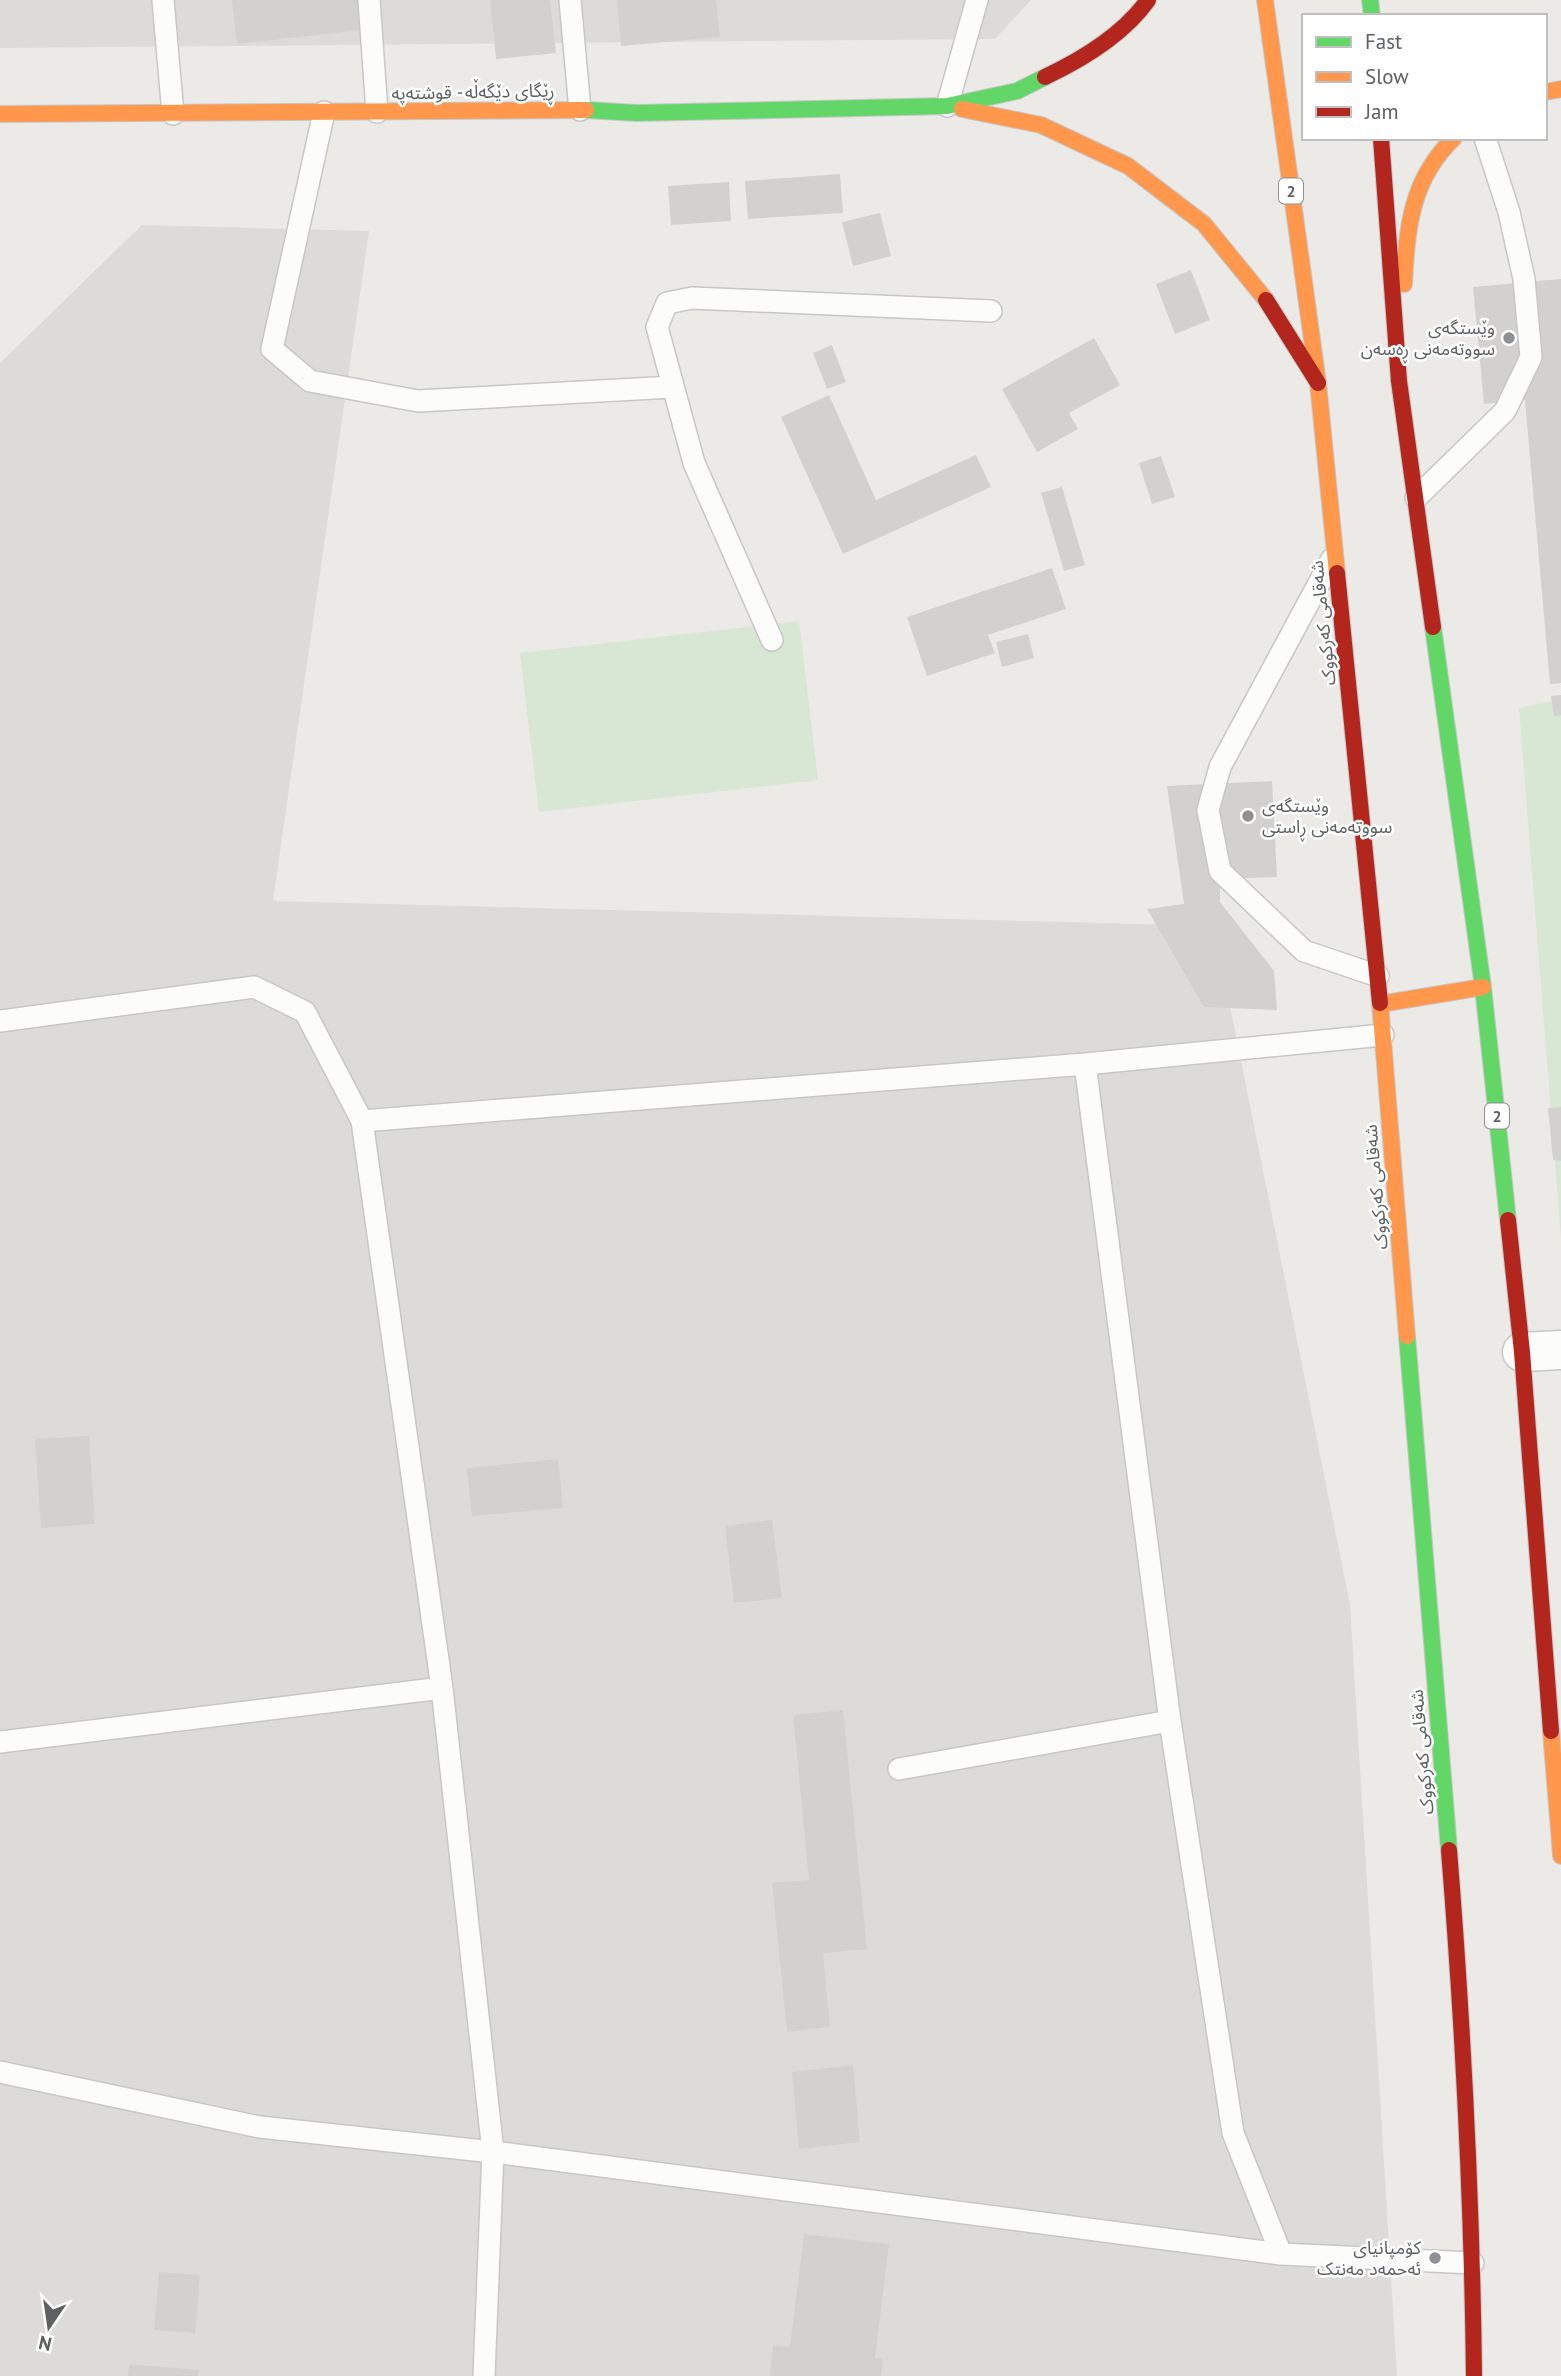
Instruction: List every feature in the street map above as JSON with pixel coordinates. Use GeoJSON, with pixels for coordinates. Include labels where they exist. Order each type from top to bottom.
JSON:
{"type":"FeatureCollection","features":[{"type":"Feature","properties":{"kind":"main road","name":"ڕێگای دێگەڵە - قوشتەپە"},"geometry":{"type":"LineString","coordinates":[[0,114],[580,110],[638,113],[947,106],[1017,91],[1082,60],[1136,15],[1148,0]]}},
{"type":"Feature","properties":{"kind":"main road","name":"شەقامی کەرکووک"},"geometry":{"type":"LineString","coordinates":[[1265,0],[1318,383],[1378,976],[1459,1975],[1473,2263],[1474,2376]]}},
{"type":"Feature","properties":{"kind":"main road","name":"ڕێگای دێگەڵە - قوشتەپە"},"geometry":{"type":"LineString","coordinates":[[947,106],[1041,125],[1128,166],[1204,224],[1265,298],[1318,383]]}},
{"type":"Feature","properties":{"kind":"main road","name":"2"},"geometry":{"type":"LineString","coordinates":[[1381,140],[1399,381],[1483,986],[1521,1352],[1561,1856]]}},
{"type":"Feature","properties":{"kind":"main road"},"geometry":{"type":"LineString","coordinates":[[1399,381],[1407,236],[1422,177],[1444,146],[1452,140]]}},
{"type":"Feature","properties":{"kind":"main road"},"geometry":{"type":"LineString","coordinates":[[1380,1004],[1483,986]]}},
{"type":"Feature","properties":{"kind":"street"},"geometry":{"type":"LineString","coordinates":[[1521,1352],[1561,1350]]}},
{"type":"Feature","properties":{"kind":"lane"},"geometry":{"type":"LineString","coordinates":[[163,0],[173,114]]}},
{"type":"Feature","properties":{"kind":"lane"},"geometry":{"type":"LineString","coordinates":[[369,0],[377,112]]}},
{"type":"Feature","properties":{"kind":"lane"},"geometry":{"type":"LineString","coordinates":[[570,0],[580,110]]}},
{"type":"Feature","properties":{"kind":"lane"},"geometry":{"type":"LineString","coordinates":[[947,106],[976,0]]}},
{"type":"Feature","properties":{"kind":"lane"},"geometry":{"type":"LineString","coordinates":[[324,112],[272,349],[310,381],[418,401],[673,387]]}},
{"type":"Feature","properties":{"kind":"lane"},"geometry":{"type":"LineString","coordinates":[[1416,498],[1505,411],[1531,357],[1524,279],[1509,212],[1486,140]]}},
{"type":"Feature","properties":{"kind":"lane"},"geometry":{"type":"LineString","coordinates":[[772,640],[694,463],[657,327],[667,303],[692,298],[992,311]]}},
{"type":"Feature","properties":{"kind":"lane"},"geometry":{"type":"LineString","coordinates":[[1335,553],[1220,767],[1208,810],[1220,871],[1237,889],[1304,951],[1378,976]]}},
{"type":"Feature","properties":{"kind":"lane"},"geometry":{"type":"LineString","coordinates":[[0,1021],[254,987],[305,1012],[362,1121],[442,1688],[493,2152],[484,2376]]}},
{"type":"Feature","properties":{"kind":"lane"},"geometry":{"type":"LineString","coordinates":[[362,1121],[1085,1064],[1382,1035]]}},
{"type":"Feature","properties":{"kind":"lane"},"geometry":{"type":"LineString","coordinates":[[1085,1064],[1170,1721],[1233,2133],[1281,2254]]}},
{"type":"Feature","properties":{"kind":"lane"},"geometry":{"type":"LineString","coordinates":[[0,1742],[442,1688]]}},
{"type":"Feature","properties":{"kind":"lane"},"geometry":{"type":"LineString","coordinates":[[899,1769],[1170,1721]]}},
{"type":"Feature","properties":{"kind":"lane"},"geometry":{"type":"LineString","coordinates":[[0,2072],[260,2127],[493,2152],[1281,2254],[1473,2263]]}},
{"type":"Feature","properties":{"kind":"shaded area"},"geometry":{"type":"Polygon","coordinates":[[[0,0],[1031,0],[995,39],[0,48],[0,0]]]}},
{"type":"Feature","properties":{"kind":"shaded area"},"geometry":{"type":"Polygon","coordinates":[[[142,225],[369,231],[273,901],[1214,926],[1350,1605],[1397,2376],[0,2376],[0,363],[142,225]]]}},
{"type":"Feature","properties":{"kind":"green space"},"geometry":{"type":"Polygon","coordinates":[[[799,621],[818,780],[539,812],[520,653],[799,621]]]}},
{"type":"Feature","properties":{"kind":"green space"},"geometry":{"type":"Polygon","coordinates":[[[1561,699],[1561,1238],[1519,708],[1561,699]]]}},
{"type":"Feature","properties":{"kind":"building"},"geometry":{"type":"Polygon","coordinates":[[[232,0],[365,0],[369,29],[237,44],[232,0]]]}},
{"type":"Feature","properties":{"kind":"building"},"geometry":{"type":"Polygon","coordinates":[[[490,0],[550,0],[556,53],[496,59],[490,0]]]}},
{"type":"Feature","properties":{"kind":"building"},"geometry":{"type":"Polygon","coordinates":[[[617,0],[716,0],[720,37],[621,46],[617,0]]]}},
{"type":"Feature","properties":{"kind":"building"},"geometry":{"type":"Polygon","coordinates":[[[840,174],[843,213],[748,219],[745,181],[840,174]]]}},
{"type":"Feature","properties":{"kind":"building"},"geometry":{"type":"Polygon","coordinates":[[[729,182],[731,221],[671,225],[668,186],[729,182]]]}},
{"type":"Feature","properties":{"kind":"building"},"geometry":{"type":"Polygon","coordinates":[[[880,213],[891,256],[853,266],[842,222],[880,213]]]}},
{"type":"Feature","properties":{"kind":"building"},"geometry":{"type":"Polygon","coordinates":[[[1191,270],[1210,320],[1175,334],[1156,284],[1191,270]]]}},
{"type":"Feature","properties":{"kind":"building"},"geometry":{"type":"Polygon","coordinates":[[[1561,279],[1561,683],[1550,684],[1525,400],[1484,404],[1473,287],[1561,279]]]}},
{"type":"Feature","properties":{"kind":"building"},"geometry":{"type":"Polygon","coordinates":[[[1094,338],[1120,385],[1069,413],[1078,429],[1037,452],[1002,389],[1094,338]]]}},
{"type":"Feature","properties":{"kind":"building"},"geometry":{"type":"Polygon","coordinates":[[[832,345],[846,382],[827,389],[813,353],[832,345]]]}},
{"type":"Feature","properties":{"kind":"building"},"geometry":{"type":"Polygon","coordinates":[[[829,395],[876,500],[976,455],[991,487],[843,554],[781,417],[829,395]]]}},
{"type":"Feature","properties":{"kind":"building"},"geometry":{"type":"Polygon","coordinates":[[[1161,456],[1175,497],[1152,504],[1139,463],[1161,456]]]}},
{"type":"Feature","properties":{"kind":"building"},"geometry":{"type":"Polygon","coordinates":[[[1062,487],[1085,565],[1064,571],[1041,493],[1062,487]]]}},
{"type":"Feature","properties":{"kind":"building"},"geometry":{"type":"Polygon","coordinates":[[[1052,568],[1066,609],[988,635],[995,653],[927,676],[907,617],[1052,568]]]}},
{"type":"Feature","properties":{"kind":"building"},"geometry":{"type":"Polygon","coordinates":[[[1028,634],[1034,658],[1002,667],[996,642],[1028,634]]]}},
{"type":"Feature","properties":{"kind":"building"},"geometry":{"type":"Polygon","coordinates":[[[1561,695],[1561,715],[1554,716],[1551,696],[1561,695]]]}},
{"type":"Feature","properties":{"kind":"building"},"geometry":{"type":"Polygon","coordinates":[[[1272,781],[1277,877],[1220,879],[1220,902],[1274,971],[1277,1010],[1204,1007],[1147,909],[1184,904],[1167,786],[1272,781]]]}},
{"type":"Feature","properties":{"kind":"building"},"geometry":{"type":"Polygon","coordinates":[[[1561,1107],[1561,1161],[1553,1160],[1548,1108],[1561,1107]]]}},
{"type":"Feature","properties":{"kind":"building"},"geometry":{"type":"Polygon","coordinates":[[[89,1436],[95,1524],[41,1528],[35,1439],[89,1436]]]}},
{"type":"Feature","properties":{"kind":"building"},"geometry":{"type":"Polygon","coordinates":[[[558,1459],[563,1508],[472,1516],[467,1468],[558,1459]]]}},
{"type":"Feature","properties":{"kind":"building"},"geometry":{"type":"Polygon","coordinates":[[[772,1520],[782,1598],[734,1603],[725,1526],[772,1520]]]}},
{"type":"Feature","properties":{"kind":"building"},"geometry":{"type":"Polygon","coordinates":[[[843,1710],[867,1949],[823,1953],[830,2027],[787,2032],[772,1883],[809,1880],[793,1715],[843,1710]]]}},
{"type":"Feature","properties":{"kind":"building"},"geometry":{"type":"Polygon","coordinates":[[[853,2065],[860,2142],[799,2149],[792,2072],[853,2065]]]}},
{"type":"Feature","properties":{"kind":"building"},"geometry":{"type":"Polygon","coordinates":[[[804,2234],[889,2244],[875,2358],[883,2359],[881,2376],[770,2376],[773,2345],[790,2347],[804,2234]]]}},
{"type":"Feature","properties":{"kind":"building"},"geometry":{"type":"Polygon","coordinates":[[[159,2272],[200,2275],[195,2333],[154,2330],[159,2272]]]}},
{"type":"Feature","properties":{"kind":"building"},"geometry":{"type":"Polygon","coordinates":[[[129,2364],[199,2370],[198,2376],[128,2376],[129,2364]]]}},
{"type":"Feature","properties":{"kind":"traffic: fast"},"geometry":{"type":"LineString","coordinates":[[1370,0],[1372,14]]}},
{"type":"Feature","properties":{"kind":"traffic: fast"},"geometry":{"type":"LineString","coordinates":[[586,110],[637,113],[947,106],[1017,91],[1045,77]]}},
{"type":"Feature","properties":{"kind":"traffic: fast"},"geometry":{"type":"LineString","coordinates":[[1433,627],[1483,987],[1508,1220]]}},
{"type":"Feature","properties":{"kind":"traffic: fast"},"geometry":{"type":"LineString","coordinates":[[1407,1336],[1449,1850]]}},
{"type":"Feature","properties":{"kind":"traffic: slow"},"geometry":{"type":"LineString","coordinates":[[1265,0],[1318,383],[1337,573]]}},
{"type":"Feature","properties":{"kind":"traffic: slow"},"geometry":{"type":"LineString","coordinates":[[1547,92],[1561,89]]}},
{"type":"Feature","properties":{"kind":"traffic: slow"},"geometry":{"type":"LineString","coordinates":[[962,109],[1041,125],[1128,166],[1204,224],[1266,300]]}},
{"type":"Feature","properties":{"kind":"traffic: slow"},"geometry":{"type":"LineString","coordinates":[[0,114],[586,110]]}},
{"type":"Feature","properties":{"kind":"traffic: slow"},"geometry":{"type":"LineString","coordinates":[[1404,284],[1410,224],[1420,187],[1428,170],[1452,140]]}},
{"type":"Feature","properties":{"kind":"traffic: slow"},"geometry":{"type":"LineString","coordinates":[[1380,1004],[1483,987]]}},
{"type":"Feature","properties":{"kind":"traffic: slow"},"geometry":{"type":"LineString","coordinates":[[1380,1003],[1407,1336]]}},
{"type":"Feature","properties":{"kind":"traffic: slow"},"geometry":{"type":"LineString","coordinates":[[1551,1731],[1561,1856]]}},
{"type":"Feature","properties":{"kind":"traffic: jam"},"geometry":{"type":"LineString","coordinates":[[1045,77],[1101,45],[1127,24],[1148,0]]}},
{"type":"Feature","properties":{"kind":"traffic: jam"},"geometry":{"type":"LineString","coordinates":[[1381,140],[1399,381],[1433,627]]}},
{"type":"Feature","properties":{"kind":"traffic: jam"},"geometry":{"type":"LineString","coordinates":[[1266,300],[1318,383]]}},
{"type":"Feature","properties":{"kind":"traffic: jam"},"geometry":{"type":"LineString","coordinates":[[1337,573],[1380,1003]]}},
{"type":"Feature","properties":{"kind":"traffic: jam"},"geometry":{"type":"LineString","coordinates":[[1508,1220],[1522,1352],[1551,1731]]}},
{"type":"Feature","properties":{"kind":"traffic: jam"},"geometry":{"type":"LineString","coordinates":[[1449,1850],[1466,2113],[1474,2376]]}},
{"type":"Feature","properties":{"kind":"place","name":"وێستگەی سووتەمەنی ڕەسەن"},"geometry":{"type":"Point","coordinates":[1509,338]}},
{"type":"Feature","properties":{"kind":"place","name":"وێستگەی سووتەمەنی ڕاستی"},"geometry":{"type":"Point","coordinates":[1248,816]}},
{"type":"Feature","properties":{"kind":"place","name":"کۆمپانیای ئەحمەد مەنتک"},"geometry":{"type":"Point","coordinates":[1435,2258]}}]}
